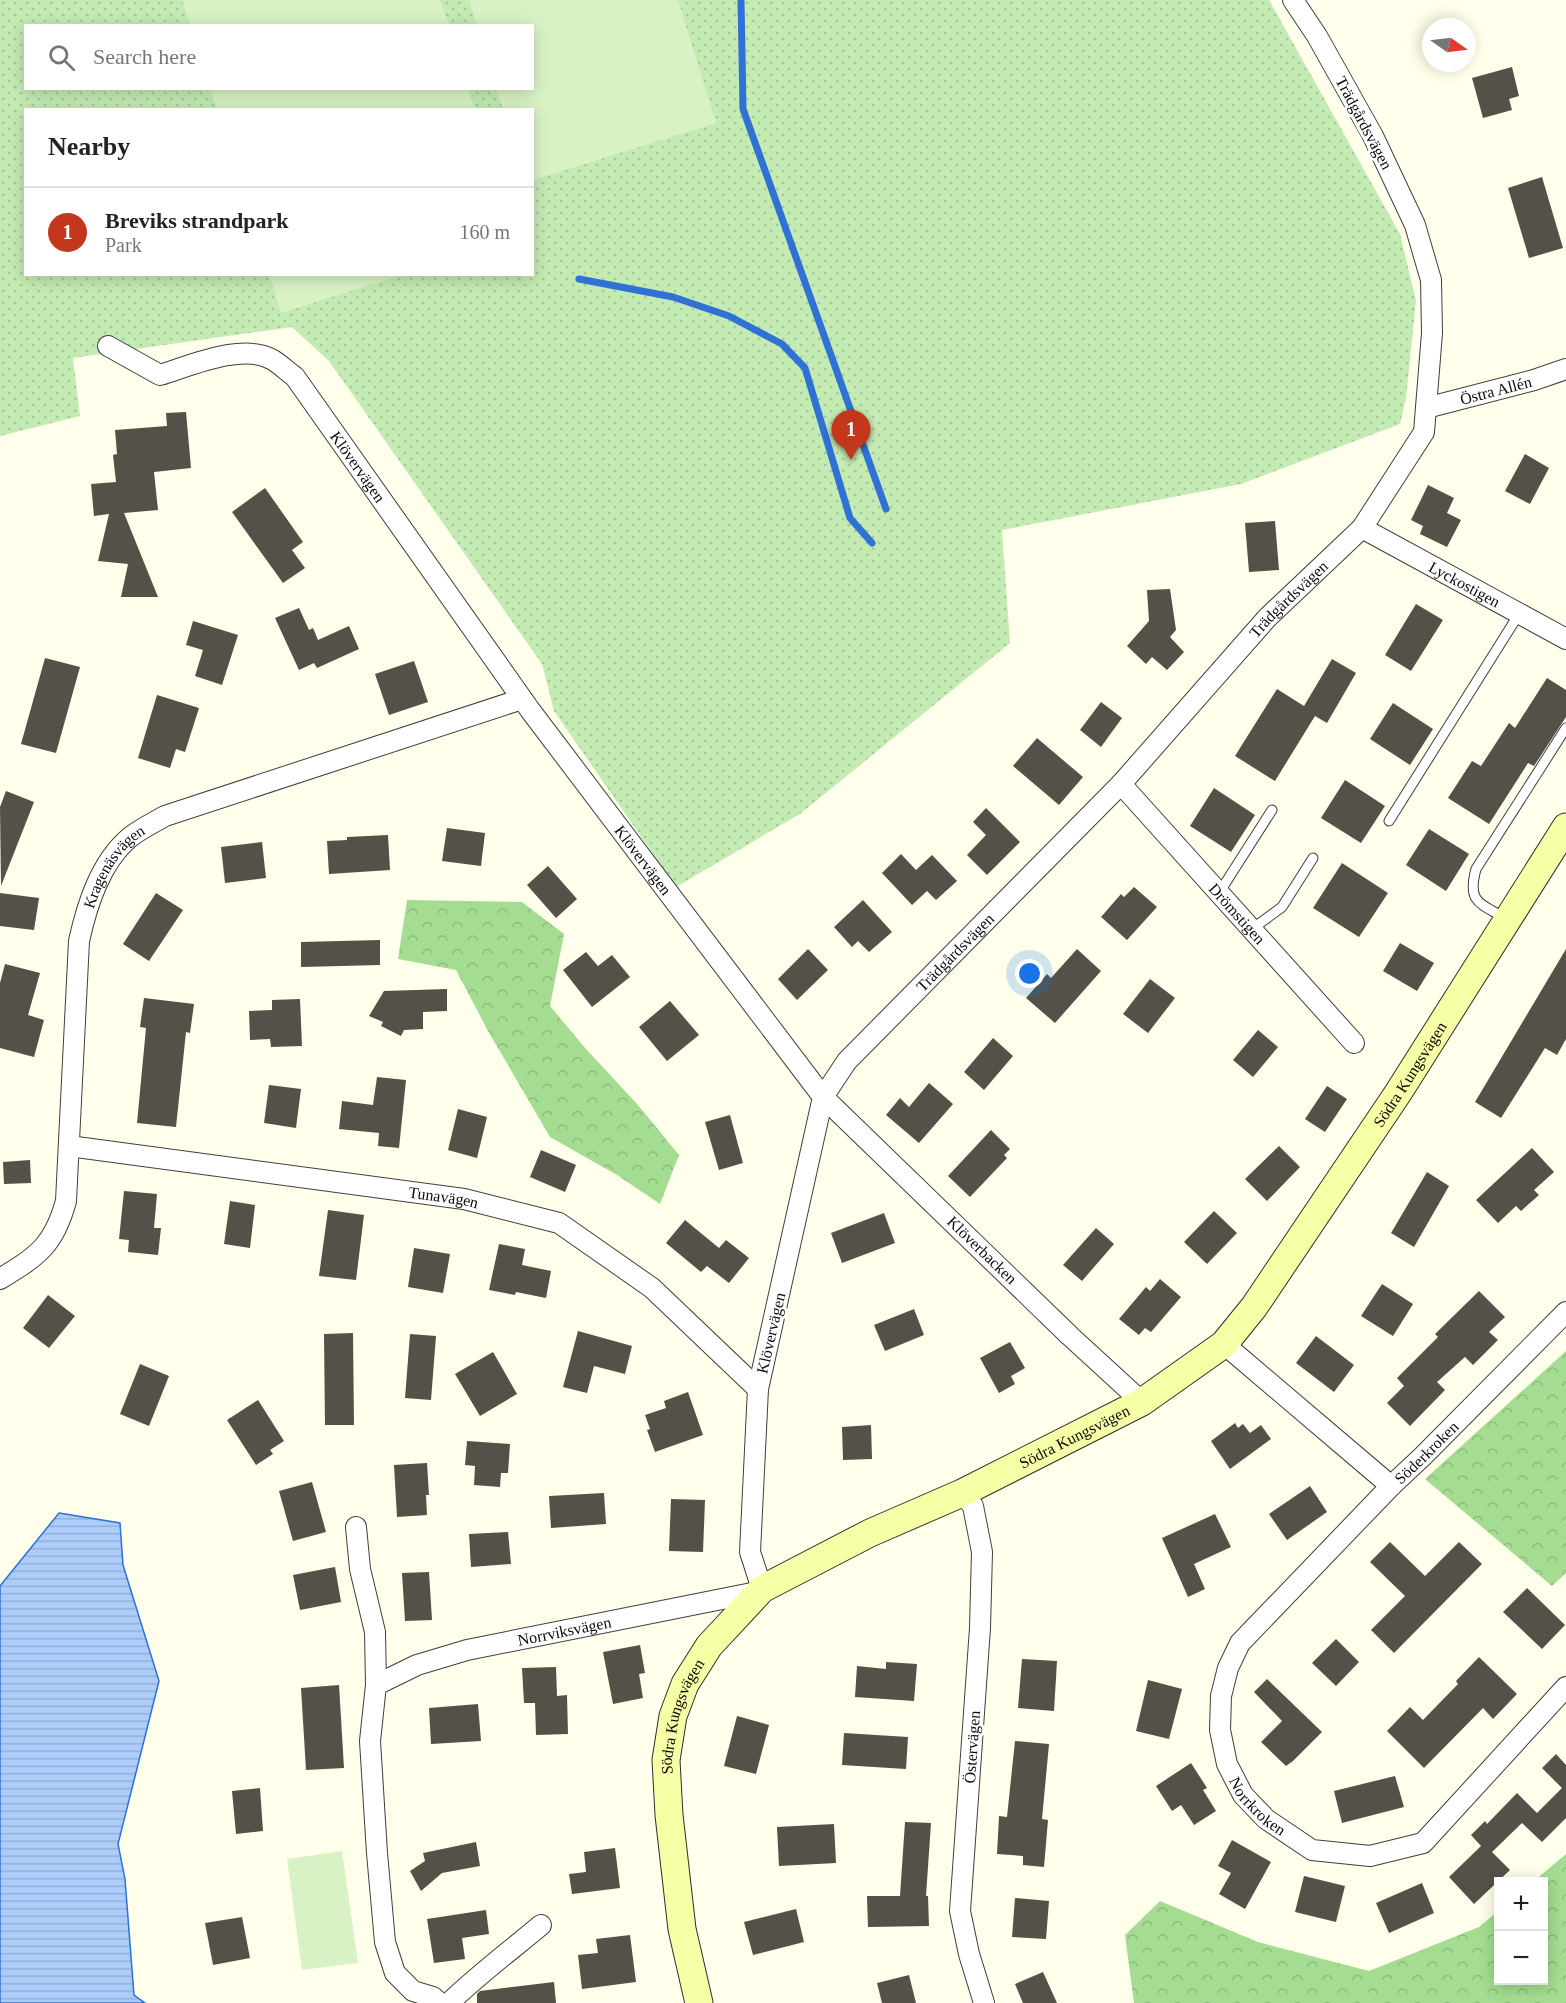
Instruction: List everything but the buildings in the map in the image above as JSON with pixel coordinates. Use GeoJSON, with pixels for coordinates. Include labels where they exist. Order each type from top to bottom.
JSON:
{"type":"FeatureCollection","features":[{"type":"Feature","properties":{"kind":"street","name":"Trädgårdsvägen"},"geometry":{"type":"LineString","coordinates":[[823,1097],[848,1061],[1121,784],[1267,618],[1362,528],[1424,432],[1432,333],[1431,280],[1415,225],[1373,136],[1317,36],[1293,0]]}},
{"type":"Feature","properties":{"kind":"street","name":"Klövervägen"},"geometry":{"type":"LineString","coordinates":[[108,346],[160,375],[230,354],[252,354],[272,359],[295,377],[522,699],[823,1097],[758,1389],[750,1552],[759,1591]]}},
{"type":"Feature","properties":{"kind":"street","name":"Östra Allén"},"geometry":{"type":"LineString","coordinates":[[1426,408],[1534,380],[1566,369]]}},
{"type":"Feature","properties":{"kind":"street","name":"Lyckostigen"},"geometry":{"type":"LineString","coordinates":[[1362,528],[1566,639]]}},
{"type":"Feature","properties":{"kind":"street","name":"Kragenäsvägen"},"geometry":{"type":"LineString","coordinates":[[0,1279],[32,1259],[48,1243],[60,1221],[66,1201],[79,941],[87,908],[114,854],[128,839],[165,816],[522,699]]}},
{"type":"Feature","properties":{"kind":"street","name":"Drömstigen"},"geometry":{"type":"LineString","coordinates":[[1121,784],[1354,1043]]}},
{"type":"Feature","properties":{"kind":"street","name":"Södra Kungsvägen"},"geometry":{"type":"LineString","coordinates":[[699,2003],[682,1929],[669,1815],[666,1760],[673,1716],[685,1684],[709,1646],[759,1591],[870,1533],[962,1493],[1142,1402],[1224,1344],[1254,1306],[1398,1093],[1566,827]]}},
{"type":"Feature","properties":{"kind":"street","name":"Klöverbacken"},"geometry":{"type":"LineString","coordinates":[[823,1097],[1070,1336],[1142,1402]]}},
{"type":"Feature","properties":{"kind":"street","name":"Tunavägen"},"geometry":{"type":"LineString","coordinates":[[69,1146],[464,1199],[559,1222],[652,1288],[758,1389]]}},
{"type":"Feature","properties":{"kind":"street","name":"Söderkroken"},"geometry":{"type":"LineString","coordinates":[[1224,1344],[1390,1486],[1422,1457],[1566,1312]]}},
{"type":"Feature","properties":{"kind":"street","name":"Norrkroken"},"geometry":{"type":"LineString","coordinates":[[1390,1486],[1240,1643],[1228,1668],[1221,1696],[1220,1730],[1227,1764],[1243,1795],[1266,1819],[1312,1850],[1370,1856],[1423,1843],[1566,1688]]}},
{"type":"Feature","properties":{"kind":"street","name":"Östervägen"},"geometry":{"type":"LineString","coordinates":[[962,1493],[973,1506],[982,1552],[980,1629],[960,1911],[969,1954],[984,2003]]}},
{"type":"Feature","properties":{"kind":"street"},"geometry":{"type":"LineString","coordinates":[[356,1527],[360,1569],[375,1632],[376,1685],[370,1741],[385,1942],[395,1973],[413,1991],[433,1997],[440,2003]]}},
{"type":"Feature","properties":{"kind":"street","name":"Norrviksvägen"},"geometry":{"type":"LineString","coordinates":[[376,1685],[417,1665],[467,1650],[759,1591]]}},
{"type":"Feature","properties":{"kind":"street"},"geometry":{"type":"LineString","coordinates":[[449,2003],[479,1975],[542,1925]]}},
{"type":"Feature","properties":{"kind":"lane"},"geometry":{"type":"LineString","coordinates":[[1389,820],[1519,614]]}},
{"type":"Feature","properties":{"kind":"lane"},"geometry":{"type":"LineString","coordinates":[[1507,919],[1476,900],[1471,887],[1476,869],[1566,729]]}},
{"type":"Feature","properties":{"kind":"lane"},"geometry":{"type":"LineString","coordinates":[[1219,893],[1272,810]]}},
{"type":"Feature","properties":{"kind":"lane"},"geometry":{"type":"LineString","coordinates":[[1252,929],[1282,907],[1313,858]]}},
{"type":"Feature","properties":{"kind":"green space"},"geometry":{"type":"Polygon","coordinates":[[[0,0],[1269,0],[1400,234],[1416,301],[1406,398],[1400,424],[1241,484],[1002,530],[1010,643],[800,814],[676,887],[554,711],[542,664],[329,361],[292,327],[73,358],[80,416],[0,436],[0,0]]]}},
{"type":"Feature","properties":{"kind":"green space"},"geometry":{"type":"Polygon","coordinates":[[[182,0],[440,0],[449,24],[190,24],[182,0]]]}},
{"type":"Feature","properties":{"kind":"green space"},"geometry":{"type":"Polygon","coordinates":[[[469,0],[678,0],[716,123],[534,180],[534,108],[503,108],[496,90],[534,90],[534,24],[477,24],[469,0]]]}},
{"type":"Feature","properties":{"kind":"green space"},"geometry":{"type":"Polygon","coordinates":[[[210,90],[468,90],[475,108],[217,108],[210,90]]]}},
{"type":"Feature","properties":{"kind":"green space"},"geometry":{"type":"Polygon","coordinates":[[[270,276],[399,276],[281,313],[270,276]]]}},
{"type":"Feature","properties":{"kind":"green space"},"geometry":{"type":"Polygon","coordinates":[[[407,900],[522,902],[564,934],[550,1006],[679,1155],[660,1204],[617,1175],[550,1137],[488,1031],[456,970],[398,959],[407,900]]]}},
{"type":"Feature","properties":{"kind":"green space"},"geometry":{"type":"Polygon","coordinates":[[[1566,1351],[1566,1573],[1552,1586],[1425,1479],[1566,1351]]]}},
{"type":"Feature","properties":{"kind":"green space"},"geometry":{"type":"Polygon","coordinates":[[[342,1851],[358,1963],[302,1970],[287,1859],[342,1851]]]}},
{"type":"Feature","properties":{"kind":"green space"},"geometry":{"type":"Polygon","coordinates":[[[1566,1854],[1566,2003],[1134,2003],[1125,1935],[1160,1901],[1258,1942],[1369,1971],[1479,1927],[1494,1914],[1494,1985],[1548,1985],[1548,1877],[1539,1877],[1566,1854]]]}},
{"type":"Feature","properties":{"kind":"water"},"geometry":{"type":"Polygon","coordinates":[[[59,1513],[120,1523],[123,1565],[159,1681],[118,1844],[125,1879],[134,1995],[145,2003],[0,2003],[0,1586],[59,1513]]]}},
{"type":"Feature","properties":{"kind":"waterway"},"geometry":{"type":"LineString","coordinates":[[741,0],[743,109],[886,509]]}},
{"type":"Feature","properties":{"kind":"waterway"},"geometry":{"type":"LineString","coordinates":[[579,279],[673,297],[729,316],[782,344],[805,368],[850,518],[872,543]]}},
{"type":"Feature","properties":{"kind":"place","name":"Breviks strandpark"},"geometry":{"type":"Point","coordinates":[851,460]}}]}
